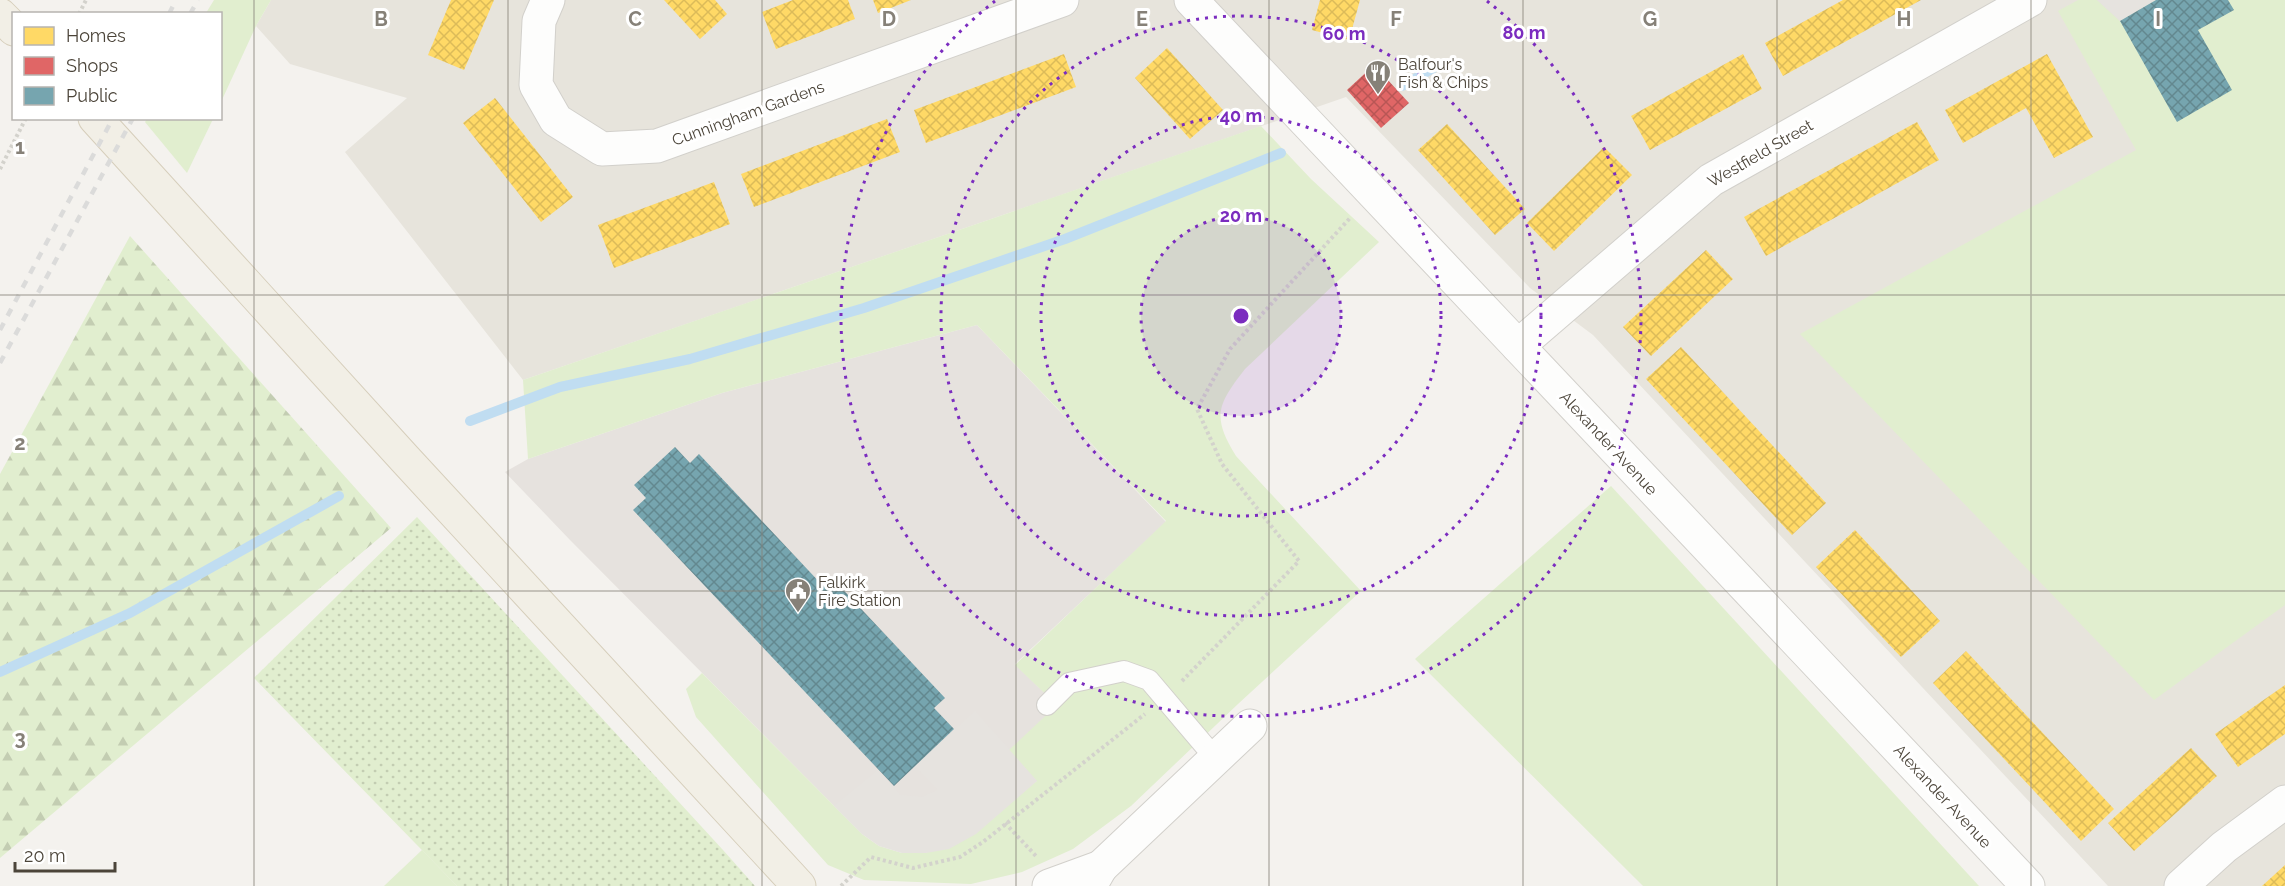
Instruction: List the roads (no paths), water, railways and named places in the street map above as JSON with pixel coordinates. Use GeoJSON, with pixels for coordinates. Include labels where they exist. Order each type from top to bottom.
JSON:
{"type":"FeatureCollection","features":[{"type":"Feature","properties":{"kind":"main road"},"geometry":{"type":"LineString","coordinates":[[0,15],[12,27]]}},
{"type":"Feature","properties":{"kind":"main road"},"geometry":{"type":"LineString","coordinates":[[97,120],[412,468],[799,886]]}},
{"type":"Feature","properties":{"kind":"street","name":"Cunningham Gardens"},"geometry":{"type":"LineString","coordinates":[[548,0],[539,21],[536,85],[556,120],[602,149],[657,146],[1062,0]]}},
{"type":"Feature","properties":{"kind":"street","name":"Alexander Avenue"},"geometry":{"type":"LineString","coordinates":[[1191,0],[2028,886]]}},
{"type":"Feature","properties":{"kind":"street","name":"Westfield Street"},"geometry":{"type":"LineString","coordinates":[[1518,346],[1711,180],[2030,0]]}},
{"type":"Feature","properties":{"kind":"street"},"geometry":{"type":"LineString","coordinates":[[1049,886],[1095,877],[1250,726]]}},
{"type":"Feature","properties":{"kind":"street"},"geometry":{"type":"LineString","coordinates":[[2181,886],[2224,847],[2285,802]]}},
{"type":"Feature","properties":{"kind":"lane"},"geometry":{"type":"LineString","coordinates":[[1047,705],[1069,683],[1124,671],[1149,680],[1215,758]]}},
{"type":"Feature","properties":{"kind":"waterway"},"geometry":{"type":"LineString","coordinates":[[1402,86],[1437,66]]}},
{"type":"Feature","properties":{"kind":"waterway"},"geometry":{"type":"LineString","coordinates":[[470,421],[560,387],[690,359],[864,308],[1065,239],[1281,153]]}},
{"type":"Feature","properties":{"kind":"waterway"},"geometry":{"type":"LineString","coordinates":[[0,672],[130,613],[339,496]]}},
{"type":"Feature","properties":{"kind":"railway"},"geometry":{"type":"LineString","coordinates":[[170,12],[176,0]]}},
{"type":"Feature","properties":{"kind":"railway"},"geometry":{"type":"LineString","coordinates":[[191,12],[198,0]]}},
{"type":"Feature","properties":{"kind":"railway"},"geometry":{"type":"LineString","coordinates":[[0,330],[112,120]]}},
{"type":"Feature","properties":{"kind":"railway"},"geometry":{"type":"LineString","coordinates":[[0,363],[132,120]]}},
{"type":"Feature","properties":{"kind":"place","name":"Balfour's Fish & Chips"},"geometry":{"type":"Point","coordinates":[1378,96]}},
{"type":"Feature","properties":{"kind":"place","name":"Falkirk Fire Station"},"geometry":{"type":"Point","coordinates":[798,614]}}]}
